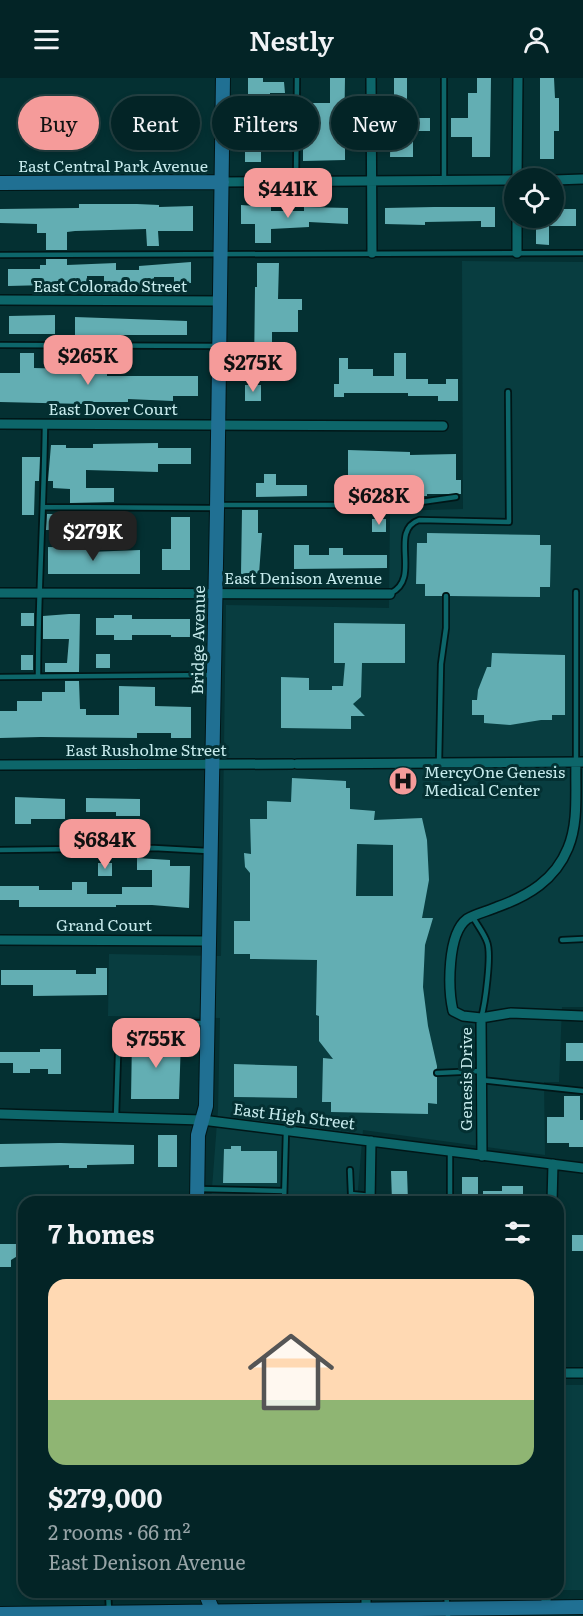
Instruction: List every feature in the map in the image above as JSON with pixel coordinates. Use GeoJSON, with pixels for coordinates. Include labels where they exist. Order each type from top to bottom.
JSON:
{"type":"FeatureCollection","features":[{"type":"Feature","properties":{"kind":"street","name":"Bridge Avenue"},"geometry":{"type":"LineString","coordinates":[[197,1195],[198,1135],[206,1106],[223,78]]}},
{"type":"Feature","properties":{"kind":"street"},"geometry":{"type":"LineString","coordinates":[[371,78],[372,253]]}},
{"type":"Feature","properties":{"kind":"street"},"geometry":{"type":"LineString","coordinates":[[516,168],[518,78]]}},
{"type":"Feature","properties":{"kind":"street","name":"East Central Park Avenue"},"geometry":{"type":"LineString","coordinates":[[0,183],[504,179]]}},
{"type":"Feature","properties":{"kind":"street"},"geometry":{"type":"LineString","coordinates":[[564,180],[583,179]]}},
{"type":"Feature","properties":{"kind":"street"},"geometry":{"type":"LineString","coordinates":[[517,228],[517,253]]}},
{"type":"Feature","properties":{"kind":"street","name":"East Colorado Street"},"geometry":{"type":"LineString","coordinates":[[0,300],[220,301]]}},
{"type":"Feature","properties":{"kind":"street","name":"East Dover Court"},"geometry":{"type":"LineString","coordinates":[[0,424],[442,426]]}},
{"type":"Feature","properties":{"kind":"street","name":"East Denison Avenue"},"geometry":{"type":"LineString","coordinates":[[0,593],[390,594]]}},
{"type":"Feature","properties":{"kind":"street"},"geometry":{"type":"LineString","coordinates":[[472,917],[520,899],[541,885],[558,867],[569,847],[575,822],[579,762]]}},
{"type":"Feature","properties":{"kind":"street","name":"East Rusholme Street"},"geometry":{"type":"LineString","coordinates":[[0,765],[579,762]]}},
{"type":"Feature","properties":{"kind":"street","name":"Genesis Drive"},"geometry":{"type":"LineString","coordinates":[[472,917],[466,920],[457,934],[452,952],[449,994],[453,1011],[463,1016],[481,1018],[482,1156]]}},
{"type":"Feature","properties":{"kind":"street","name":"Grand Court"},"geometry":{"type":"LineString","coordinates":[[0,940],[208,941]]}},
{"type":"Feature","properties":{"kind":"street"},"geometry":{"type":"LineString","coordinates":[[481,1018],[512,1013],[583,1016]]}},
{"type":"Feature","properties":{"kind":"street","name":"East High Street"},"geometry":{"type":"LineString","coordinates":[[0,1114],[202,1120],[583,1168]]}},
{"type":"Feature","properties":{"kind":"street"},"geometry":{"type":"LineString","coordinates":[[370,1196],[371,1141]]}},
{"type":"Feature","properties":{"kind":"street"},"geometry":{"type":"LineString","coordinates":[[552,1196],[553,1164]]}},
{"type":"Feature","properties":{"kind":"street"},"geometry":{"type":"LineString","coordinates":[[564,1373],[583,1373]]}},
{"type":"Feature","properties":{"kind":"street"},"geometry":{"type":"LineString","coordinates":[[208,1598],[215,1614]]}},
{"type":"Feature","properties":{"kind":"street"},"geometry":{"type":"LineString","coordinates":[[366,1598],[366,1609]]}},
{"type":"Feature","properties":{"kind":"street"},"geometry":{"type":"LineString","coordinates":[[546,1598],[546,1607]]}},
{"type":"Feature","properties":{"kind":"street"},"geometry":{"type":"LineString","coordinates":[[0,1614],[326,1613],[366,1609],[492,1612],[546,1607],[583,1607]]}},
{"type":"Feature","properties":{"kind":"lane"},"geometry":{"type":"LineString","coordinates":[[296,181],[297,78]]}},
{"type":"Feature","properties":{"kind":"lane"},"geometry":{"type":"LineString","coordinates":[[444,78],[444,180]]}},
{"type":"Feature","properties":{"kind":"lane"},"geometry":{"type":"LineString","coordinates":[[0,255],[583,253]]}},
{"type":"Feature","properties":{"kind":"lane"},"geometry":{"type":"LineString","coordinates":[[0,345],[220,346]]}},
{"type":"Feature","properties":{"kind":"lane"},"geometry":{"type":"LineString","coordinates":[[390,594],[398,590],[405,577],[406,535],[408,527],[413,522],[419,520],[509,522],[508,392]]}},
{"type":"Feature","properties":{"kind":"lane"},"geometry":{"type":"LineString","coordinates":[[38,676],[38,594],[44,507],[45,424]]}},
{"type":"Feature","properties":{"kind":"lane"},"geometry":{"type":"LineString","coordinates":[[44,507],[210,508],[217,506],[400,505],[456,497]]}},
{"type":"Feature","properties":{"kind":"lane"},"geometry":{"type":"LineString","coordinates":[[576,592],[579,762]]}},
{"type":"Feature","properties":{"kind":"lane"},"geometry":{"type":"LineString","coordinates":[[439,763],[441,664],[446,628],[446,596]]}},
{"type":"Feature","properties":{"kind":"lane"},"geometry":{"type":"LineString","coordinates":[[0,677],[214,675]]}},
{"type":"Feature","properties":{"kind":"lane"},"geometry":{"type":"LineString","coordinates":[[0,850],[154,848],[211,852]]}},
{"type":"Feature","properties":{"kind":"lane"},"geometry":{"type":"LineString","coordinates":[[472,917],[488,944],[484,1010],[481,1018]]}},
{"type":"Feature","properties":{"kind":"lane"},"geometry":{"type":"LineString","coordinates":[[562,939],[583,939]]}},
{"type":"Feature","properties":{"kind":"lane"},"geometry":{"type":"LineString","coordinates":[[116,1117],[119,1024],[206,1023]]}},
{"type":"Feature","properties":{"kind":"lane"},"geometry":{"type":"LineString","coordinates":[[437,1073],[481,1075],[583,1090]]}},
{"type":"Feature","properties":{"kind":"lane"},"geometry":{"type":"LineString","coordinates":[[284,1196],[286,1131]]}},
{"type":"Feature","properties":{"kind":"lane"},"geometry":{"type":"LineString","coordinates":[[450,1151],[450,1196]]}},
{"type":"Feature","properties":{"kind":"lane"},"geometry":{"type":"LineString","coordinates":[[350,1170],[351,1194],[359,1196]]}},
{"type":"Feature","properties":{"kind":"lane"},"geometry":{"type":"LineString","coordinates":[[197,1195],[284,1191]]}},
{"type":"Feature","properties":{"kind":"lane"},"geometry":{"type":"LineString","coordinates":[[108,1598],[109,1615]]}},
{"type":"Feature","properties":{"kind":"shaded area","name":"MercyOne Genesis Medical Center"},"geometry":{"type":"Polygon","coordinates":[[[462,261],[583,262],[583,1007],[562,1007],[559,1082],[544,1082],[545,1155],[363,1130],[357,1196],[211,1196],[218,1110],[220,1018],[108,1016],[109,954],[221,956],[226,605],[389,608],[390,511],[463,509],[462,261]]]}},
{"type":"Feature","properties":{"kind":"shaded area"},"geometry":{"type":"Polygon","coordinates":[[[564,1385],[583,1385],[583,1590],[564,1590],[564,1385]]]}},
{"type":"Feature","properties":{"kind":"building"},"geometry":{"type":"Polygon","coordinates":[[[248,78],[263,78],[263,82],[284,82],[285,93],[248,96],[248,78]]]}},
{"type":"Feature","properties":{"kind":"building"},"geometry":{"type":"Polygon","coordinates":[[[330,78],[345,78],[345,96],[331,96],[331,150],[345,150],[345,160],[303,161],[303,150],[319,150],[319,103],[330,103],[330,78]]]}},
{"type":"Feature","properties":{"kind":"building"},"geometry":{"type":"Polygon","coordinates":[[[394,78],[407,78],[407,96],[394,96],[394,78]]]}},
{"type":"Feature","properties":{"kind":"building"},"geometry":{"type":"Polygon","coordinates":[[[477,78],[491,78],[490,157],[472,157],[472,137],[451,137],[451,118],[468,118],[468,93],[477,93],[477,78]]]}},
{"type":"Feature","properties":{"kind":"building"},"geometry":{"type":"Polygon","coordinates":[[[540,78],[554,78],[555,98],[559,98],[559,131],[554,131],[554,159],[540,159],[540,78]]]}},
{"type":"Feature","properties":{"kind":"building"},"geometry":{"type":"Polygon","coordinates":[[[418,118],[430,118],[430,131],[418,131],[418,118]]]}},
{"type":"Feature","properties":{"kind":"building"},"geometry":{"type":"Polygon","coordinates":[[[245,150],[261,150],[261,162],[245,162],[245,150]]]}},
{"type":"Feature","properties":{"kind":"building"},"geometry":{"type":"Polygon","coordinates":[[[390,150],[413,150],[413,157],[390,157],[390,150]]]}},
{"type":"Feature","properties":{"kind":"building"},"geometry":{"type":"Polygon","coordinates":[[[79,204],[193,206],[193,231],[158,231],[159,246],[147,246],[146,229],[67,232],[67,250],[46,250],[46,233],[37,233],[37,224],[0,223],[0,209],[79,208],[79,204]]]}},
{"type":"Feature","properties":{"kind":"building"},"geometry":{"type":"Polygon","coordinates":[[[241,205],[271,207],[271,211],[304,211],[304,207],[348,208],[348,224],[309,222],[309,227],[271,229],[271,243],[255,243],[255,224],[241,224],[241,205]]]}},
{"type":"Feature","properties":{"kind":"building"},"geometry":{"type":"Polygon","coordinates":[[[495,207],[495,227],[481,227],[481,221],[425,222],[425,225],[385,224],[385,208],[495,207]]]}},
{"type":"Feature","properties":{"kind":"building"},"geometry":{"type":"Polygon","coordinates":[[[564,209],[576,209],[576,226],[564,226],[564,209]]]}},
{"type":"Feature","properties":{"kind":"building"},"geometry":{"type":"Polygon","coordinates":[[[536,228],[549,228],[549,245],[536,244],[536,228]]]}},
{"type":"Feature","properties":{"kind":"building"},"geometry":{"type":"Polygon","coordinates":[[[46,259],[67,259],[67,265],[116,263],[116,270],[139,270],[139,266],[191,262],[191,283],[174,283],[174,277],[154,277],[154,289],[104,287],[104,276],[87,276],[87,284],[8,286],[8,269],[40,269],[40,265],[46,265],[46,259]]]}},
{"type":"Feature","properties":{"kind":"building"},"geometry":{"type":"Polygon","coordinates":[[[257,263],[279,263],[278,299],[302,299],[302,310],[298,310],[298,332],[272,332],[272,356],[285,356],[285,371],[254,371],[257,263]]]}},
{"type":"Feature","properties":{"kind":"building"},"geometry":{"type":"Polygon","coordinates":[[[55,315],[55,334],[9,334],[9,316],[55,315]]]}},
{"type":"Feature","properties":{"kind":"building"},"geometry":{"type":"Polygon","coordinates":[[[75,317],[187,321],[187,335],[75,335],[75,317]]]}},
{"type":"Feature","properties":{"kind":"building"},"geometry":{"type":"Polygon","coordinates":[[[20,353],[34,353],[34,368],[107,370],[107,376],[198,376],[198,396],[173,396],[173,401],[128,399],[128,402],[84,402],[84,404],[0,402],[0,373],[20,373],[20,353]]]}},
{"type":"Feature","properties":{"kind":"building"},"geometry":{"type":"Polygon","coordinates":[[[394,353],[406,353],[406,379],[428,379],[428,384],[446,384],[446,379],[458,379],[458,401],[438,401],[438,396],[408,396],[408,393],[344,393],[344,397],[334,397],[334,384],[339,384],[339,358],[348,358],[348,369],[373,369],[373,376],[394,376],[394,353]]]}},
{"type":"Feature","properties":{"kind":"building"},"geometry":{"type":"Polygon","coordinates":[[[245,385],[261,385],[261,401],[245,401],[245,385]]]}},
{"type":"Feature","properties":{"kind":"building"},"geometry":{"type":"Polygon","coordinates":[[[158,443],[158,448],[191,448],[191,464],[158,464],[158,472],[86,470],[86,488],[114,488],[114,502],[70,503],[70,489],[53,488],[53,481],[48,481],[51,445],[66,445],[66,448],[93,448],[93,444],[158,443]]]}},
{"type":"Feature","properties":{"kind":"building"},"geometry":{"type":"Polygon","coordinates":[[[348,450],[410,452],[410,455],[456,454],[456,480],[461,480],[461,494],[416,496],[416,480],[348,477],[348,450]]]}},
{"type":"Feature","properties":{"kind":"building"},"geometry":{"type":"Polygon","coordinates":[[[22,457],[40,457],[39,481],[35,481],[34,515],[22,515],[22,457]]]}},
{"type":"Feature","properties":{"kind":"building"},"geometry":{"type":"Polygon","coordinates":[[[264,474],[276,474],[276,485],[307,485],[307,496],[256,497],[256,483],[264,483],[264,474]]]}},
{"type":"Feature","properties":{"kind":"building"},"geometry":{"type":"Polygon","coordinates":[[[242,510],[258,510],[258,533],[262,533],[259,574],[241,574],[242,510]]]}},
{"type":"Feature","properties":{"kind":"building"},"geometry":{"type":"Polygon","coordinates":[[[70,512],[84,512],[84,529],[46,530],[47,514],[70,514],[70,512]]]}},
{"type":"Feature","properties":{"kind":"building"},"geometry":{"type":"Polygon","coordinates":[[[171,517],[190,517],[190,570],[162,570],[162,549],[171,549],[171,517]]]}},
{"type":"Feature","properties":{"kind":"building"},"geometry":{"type":"Polygon","coordinates":[[[372,519],[386,519],[386,532],[372,532],[372,519]]]}},
{"type":"Feature","properties":{"kind":"building"},"geometry":{"type":"Polygon","coordinates":[[[427,533],[540,535],[540,545],[551,545],[550,587],[540,587],[540,597],[450,596],[447,592],[442,596],[425,596],[425,584],[416,584],[417,543],[427,543],[427,533]]]}},
{"type":"Feature","properties":{"kind":"building"},"geometry":{"type":"Polygon","coordinates":[[[294,545],[309,545],[309,555],[329,555],[329,548],[343,548],[343,555],[387,555],[387,568],[294,569],[294,545]]]}},
{"type":"Feature","properties":{"kind":"building"},"geometry":{"type":"Polygon","coordinates":[[[48,547],[88,548],[88,552],[140,550],[140,574],[48,574],[48,547]]]}},
{"type":"Feature","properties":{"kind":"building"},"geometry":{"type":"Polygon","coordinates":[[[21,613],[34,613],[34,626],[21,626],[21,613]]]}},
{"type":"Feature","properties":{"kind":"building"},"geometry":{"type":"Polygon","coordinates":[[[80,614],[79,672],[45,672],[45,663],[67,663],[69,639],[43,639],[43,616],[80,614]]]}},
{"type":"Feature","properties":{"kind":"building"},"geometry":{"type":"Polygon","coordinates":[[[114,615],[132,615],[132,619],[190,619],[190,637],[132,635],[132,640],[114,640],[114,635],[96,635],[96,618],[114,618],[114,615]]]}},
{"type":"Feature","properties":{"kind":"building"},"geometry":{"type":"Polygon","coordinates":[[[334,623],[405,624],[405,663],[362,663],[361,697],[353,704],[365,716],[351,716],[351,729],[281,728],[281,677],[309,678],[309,690],[332,690],[332,686],[343,686],[345,663],[334,663],[334,623]]]}},
{"type":"Feature","properties":{"kind":"building"},"geometry":{"type":"Polygon","coordinates":[[[492,653],[565,655],[565,715],[552,715],[552,720],[510,725],[484,723],[484,715],[472,715],[472,700],[477,700],[478,690],[487,667],[491,667],[492,653]]]}},
{"type":"Feature","properties":{"kind":"building"},"geometry":{"type":"Polygon","coordinates":[[[96,654],[110,654],[110,668],[96,668],[96,654]]]}},
{"type":"Feature","properties":{"kind":"building"},"geometry":{"type":"Polygon","coordinates":[[[21,655],[33,655],[33,670],[21,670],[21,655]]]}},
{"type":"Feature","properties":{"kind":"building"},"geometry":{"type":"Polygon","coordinates":[[[65,681],[79,681],[80,709],[86,709],[86,715],[119,715],[119,686],[155,687],[155,706],[191,707],[191,738],[171,738],[171,733],[137,733],[137,738],[0,738],[0,711],[17,711],[17,701],[42,701],[42,692],[65,692],[65,681]]]}},
{"type":"Feature","properties":{"kind":"building"},"geometry":{"type":"Polygon","coordinates":[[[292,778],[346,781],[346,788],[350,788],[350,809],[375,811],[374,820],[422,818],[427,840],[429,880],[422,918],[433,918],[425,945],[423,987],[428,1026],[437,1066],[433,1073],[437,1077],[437,1104],[428,1103],[428,1114],[331,1112],[331,1102],[322,1102],[323,1058],[333,1059],[319,1041],[319,1016],[316,1015],[317,960],[250,959],[250,954],[234,954],[234,921],[250,921],[250,873],[245,867],[244,853],[251,854],[250,819],[267,819],[267,801],[291,802],[292,778]],[[357,844],[356,896],[393,896],[393,845],[357,844]]]}},
{"type":"Feature","properties":{"kind":"building"},"geometry":{"type":"Polygon","coordinates":[[[15,797],[65,799],[65,819],[31,819],[31,824],[15,824],[15,797]]]}},
{"type":"Feature","properties":{"kind":"building"},"geometry":{"type":"Polygon","coordinates":[[[86,798],[140,799],[140,816],[116,816],[116,812],[86,812],[86,798]]]}},
{"type":"Feature","properties":{"kind":"building"},"geometry":{"type":"Polygon","coordinates":[[[81,829],[93,829],[93,841],[81,841],[81,829]]]}},
{"type":"Feature","properties":{"kind":"building"},"geometry":{"type":"Polygon","coordinates":[[[137,858],[170,860],[170,866],[190,866],[189,908],[152,905],[19,907],[19,900],[0,900],[0,886],[39,886],[39,890],[72,890],[72,882],[87,882],[87,894],[122,894],[122,887],[152,887],[152,870],[137,870],[137,858]]]}},
{"type":"Feature","properties":{"kind":"building"},"geometry":{"type":"Polygon","coordinates":[[[98,863],[112,863],[112,876],[98,876],[98,863]]]}},
{"type":"Feature","properties":{"kind":"building"},"geometry":{"type":"Polygon","coordinates":[[[96,968],[107,968],[107,995],[33,996],[33,985],[1,985],[1,970],[76,970],[76,974],[96,974],[96,968]]]}},
{"type":"Feature","properties":{"kind":"building"},"geometry":{"type":"Polygon","coordinates":[[[132,1039],[181,1040],[179,1099],[131,1099],[132,1039]]]}},
{"type":"Feature","properties":{"kind":"building"},"geometry":{"type":"Polygon","coordinates":[[[566,1043],[583,1043],[583,1061],[566,1061],[566,1043]]]}},
{"type":"Feature","properties":{"kind":"building"},"geometry":{"type":"Polygon","coordinates":[[[40,1049],[61,1049],[61,1074],[48,1074],[48,1069],[30,1069],[30,1073],[13,1073],[13,1063],[0,1063],[0,1052],[40,1052],[40,1049]]]}},
{"type":"Feature","properties":{"kind":"building"},"geometry":{"type":"Polygon","coordinates":[[[234,1064],[297,1066],[297,1098],[234,1097],[234,1064]]]}},
{"type":"Feature","properties":{"kind":"building"},"geometry":{"type":"Polygon","coordinates":[[[564,1096],[580,1096],[583,1147],[569,1147],[569,1143],[547,1143],[547,1117],[564,1117],[564,1096]]]}},
{"type":"Feature","properties":{"kind":"building"},"geometry":{"type":"Polygon","coordinates":[[[158,1135],[177,1135],[177,1167],[158,1167],[158,1135]]]}},
{"type":"Feature","properties":{"kind":"building"},"geometry":{"type":"Polygon","coordinates":[[[0,1144],[134,1145],[134,1164],[87,1165],[87,1168],[69,1168],[69,1165],[0,1167],[0,1144]]]}},
{"type":"Feature","properties":{"kind":"building"},"geometry":{"type":"Polygon","coordinates":[[[231,1146],[241,1146],[241,1151],[277,1151],[277,1183],[223,1183],[224,1149],[231,1149],[231,1146]]]}},
{"type":"Feature","properties":{"kind":"building"},"geometry":{"type":"Polygon","coordinates":[[[391,1171],[407,1171],[408,1196],[392,1196],[391,1171]]]}},
{"type":"Feature","properties":{"kind":"building"},"geometry":{"type":"Polygon","coordinates":[[[462,1177],[478,1177],[478,1196],[462,1196],[462,1177]]]}},
{"type":"Feature","properties":{"kind":"building"},"geometry":{"type":"Polygon","coordinates":[[[502,1186],[523,1186],[523,1196],[483,1196],[483,1191],[502,1191],[502,1186]]]}},
{"type":"Feature","properties":{"kind":"building"},"geometry":{"type":"Polygon","coordinates":[[[572,1235],[583,1235],[583,1251],[572,1251],[572,1235]]]}},
{"type":"Feature","properties":{"kind":"building"},"geometry":{"type":"Polygon","coordinates":[[[18,1243],[18,1256],[11,1260],[11,1267],[0,1267],[0,1244],[18,1243]]]}},
{"type":"Feature","properties":{"kind":"place","name":"MercyOne Genesis Medical Center"},"geometry":{"type":"Point","coordinates":[403,781]}}]}
